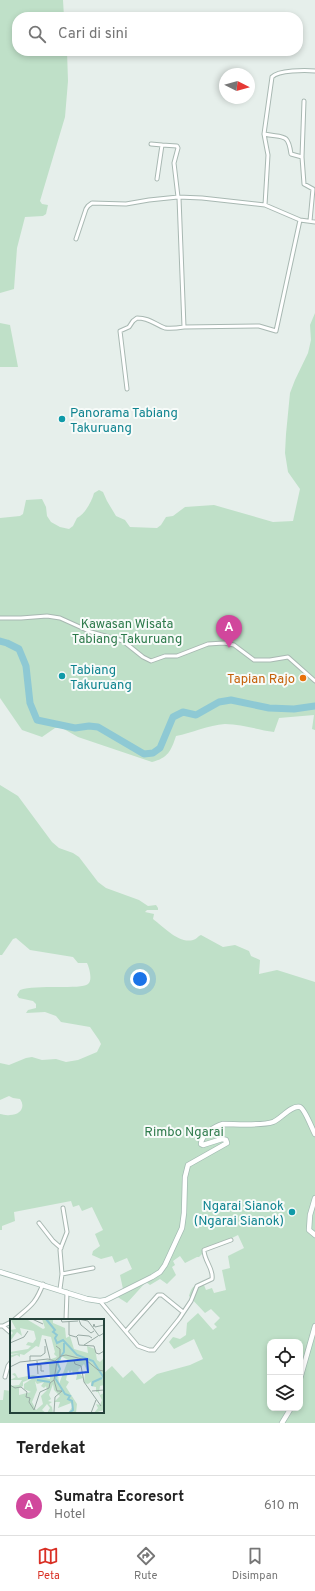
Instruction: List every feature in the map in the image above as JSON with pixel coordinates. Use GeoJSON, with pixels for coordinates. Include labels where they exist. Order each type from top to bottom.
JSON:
{"type":"FeatureCollection","features":[{"type":"Feature","properties":{"kind":"street"},"geometry":{"type":"LineString","coordinates":[[265,205],[268,155],[264,134],[272,77],[279,72],[304,70],[315,72]]}},
{"type":"Feature","properties":{"kind":"street"},"geometry":{"type":"LineString","coordinates":[[304,101],[302,157],[303,181],[304,184],[313,189],[310,221]]}},
{"type":"Feature","properties":{"kind":"street"},"geometry":{"type":"LineString","coordinates":[[264,134],[283,137],[290,144],[291,154],[302,157]]}},
{"type":"Feature","properties":{"kind":"street"},"geometry":{"type":"LineString","coordinates":[[151,144],[177,146],[178,148],[174,163],[178,198],[184,327]]}},
{"type":"Feature","properties":{"kind":"street"},"geometry":{"type":"LineString","coordinates":[[157,179],[162,145]]}},
{"type":"Feature","properties":{"kind":"street"},"geometry":{"type":"LineString","coordinates":[[76,239],[86,209],[92,203],[133,204],[149,200],[202,198],[265,205],[300,220],[315,222]]}},
{"type":"Feature","properties":{"kind":"street"},"geometry":{"type":"LineString","coordinates":[[126,389],[120,331],[129,327],[137,318],[154,321],[164,328],[259,326],[276,331],[300,220]]}},
{"type":"Feature","properties":{"kind":"street"},"geometry":{"type":"LineString","coordinates":[[0,618],[47,616],[60,618],[91,632],[123,641],[143,657],[151,661],[165,656],[177,656],[208,644],[224,642],[234,645],[254,660],[270,660],[288,657],[315,681]]}},
{"type":"Feature","properties":{"kind":"street"},"geometry":{"type":"LineString","coordinates":[[0,1272],[100,1301],[106,1300],[152,1277],[160,1272],[165,1265],[182,1228],[185,1176],[188,1165],[227,1143],[226,1140],[222,1139],[203,1145],[201,1144],[202,1139],[218,1126],[239,1123],[274,1122],[293,1108],[298,1107],[306,1112],[308,1121],[315,1134]]}},
{"type":"Feature","properties":{"kind":"street"},"geometry":{"type":"LineString","coordinates":[[315,1198],[310,1215],[308,1230],[315,1235]]}},
{"type":"Feature","properties":{"kind":"street"},"geometry":{"type":"LineString","coordinates":[[60,1289],[62,1274],[60,1253],[67,1232],[62,1208]]}},
{"type":"Feature","properties":{"kind":"street"},"geometry":{"type":"LineString","coordinates":[[39,1223],[53,1242],[61,1248]]}},
{"type":"Feature","properties":{"kind":"street"},"geometry":{"type":"LineString","coordinates":[[100,1301],[138,1346],[152,1350],[179,1319],[191,1301],[197,1286],[212,1279],[212,1274],[204,1254],[204,1250],[231,1240]]}},
{"type":"Feature","properties":{"kind":"street"},"geometry":{"type":"LineString","coordinates":[[62,1274],[93,1268]]}},
{"type":"Feature","properties":{"kind":"street"},"geometry":{"type":"LineString","coordinates":[[15,1319],[38,1298],[43,1284]]}},
{"type":"Feature","properties":{"kind":"street"},"geometry":{"type":"LineString","coordinates":[[66,1319],[67,1292]]}},
{"type":"Feature","properties":{"kind":"street"},"geometry":{"type":"LineString","coordinates":[[126,1331],[158,1295],[162,1295],[183,1312]]}},
{"type":"Feature","properties":{"kind":"street"},"geometry":{"type":"LineString","coordinates":[[2,1326],[10,1332]]}},
{"type":"Feature","properties":{"kind":"street"},"geometry":{"type":"LineString","coordinates":[[301,1375],[315,1326]]}},
{"type":"Feature","properties":{"kind":"street"},"geometry":{"type":"LineString","coordinates":[[5,1377],[10,1363]]}},
{"type":"Feature","properties":{"kind":"street"},"geometry":{"type":"LineString","coordinates":[[282,1423],[289,1411]]}},
{"type":"Feature","properties":{"kind":"green space"},"geometry":{"type":"Polygon","coordinates":[[[0,0],[63,0],[64,12],[12,12],[12,56],[67,56],[68,81],[65,117],[40,201],[42,204],[48,205],[46,214],[43,216],[25,217],[17,248],[14,289],[0,293],[0,0]]]}},
{"type":"Feature","properties":{"kind":"green space","name":"Kawasan Wisata Tabiang Takuruang"},"geometry":{"type":"Polygon","coordinates":[[[315,313],[315,730],[312,729],[314,715],[279,718],[274,732],[231,724],[212,726],[176,736],[168,753],[162,758],[152,762],[78,737],[62,728],[55,728],[42,737],[22,730],[0,698],[0,518],[20,516],[23,514],[26,500],[42,499],[46,507],[47,516],[51,522],[60,527],[69,529],[73,526],[77,518],[90,503],[94,493],[99,490],[103,492],[116,516],[125,520],[130,527],[157,528],[166,517],[173,516],[185,507],[214,505],[273,522],[293,521],[300,489],[288,472],[285,453],[290,393],[308,353],[311,340],[310,325],[315,313]]]}},
{"type":"Feature","properties":{"kind":"green space"},"geometry":{"type":"Polygon","coordinates":[[[0,323],[10,325],[18,367],[0,367],[0,323]]]}},
{"type":"Feature","properties":{"kind":"green space","name":"Rimbo Ngarai"},"geometry":{"type":"Polygon","coordinates":[[[0,785],[18,796],[52,842],[59,848],[79,857],[98,882],[106,888],[139,900],[148,906],[156,905],[158,910],[147,910],[145,912],[154,914],[153,919],[172,934],[182,940],[188,941],[194,940],[201,935],[223,947],[235,945],[249,951],[251,956],[260,960],[259,974],[277,970],[315,982],[315,1423],[0,1423],[0,1400],[3,1400],[4,1390],[10,1391],[10,1413],[104,1413],[104,1373],[112,1366],[123,1378],[132,1370],[144,1384],[157,1374],[190,1365],[203,1359],[194,1339],[174,1349],[169,1342],[173,1337],[180,1339],[186,1335],[187,1323],[198,1313],[213,1330],[217,1327],[214,1324],[220,1318],[211,1309],[205,1313],[189,1296],[192,1289],[196,1286],[204,1285],[206,1290],[212,1288],[214,1293],[226,1290],[222,1270],[230,1268],[228,1256],[244,1248],[238,1235],[230,1239],[231,1242],[205,1251],[199,1257],[185,1263],[180,1256],[173,1261],[175,1265],[172,1267],[176,1275],[167,1284],[160,1279],[150,1285],[146,1282],[127,1303],[116,1296],[116,1293],[123,1289],[120,1275],[132,1269],[127,1258],[115,1263],[112,1256],[101,1259],[92,1255],[93,1251],[100,1246],[95,1234],[103,1230],[92,1207],[82,1211],[79,1205],[73,1207],[71,1201],[14,1212],[15,1221],[2,1226],[2,1230],[0,1230],[0,1114],[17,1114],[22,1108],[22,1102],[20,1099],[9,1096],[0,1100],[0,1063],[9,1065],[32,1057],[42,1060],[56,1059],[66,1062],[78,1060],[97,1052],[101,1044],[90,1027],[61,1022],[56,1016],[45,1012],[26,1013],[28,1010],[36,1008],[36,1004],[33,1001],[19,998],[17,995],[20,990],[27,988],[84,986],[88,984],[90,980],[90,970],[87,963],[78,963],[73,957],[30,950],[16,938],[13,939],[2,955],[0,955],[0,785]]]}},
{"type":"Feature","properties":{"kind":"waterway"},"geometry":{"type":"LineString","coordinates":[[0,641],[19,649],[26,666],[30,703],[37,720],[75,728],[89,726],[98,727],[144,754],[153,753],[160,748],[173,717],[183,712],[196,715],[219,702],[231,700],[269,708],[294,709],[315,706]]}},
{"type":"Feature","properties":{"kind":"place","name":"Panorama Tabiang Takuruang"},"geometry":{"type":"Point","coordinates":[62,419]}},
{"type":"Feature","properties":{"kind":"place","name":"Sumatra Ecoresort"},"geometry":{"type":"Point","coordinates":[229,648]}},
{"type":"Feature","properties":{"kind":"place","name":"Tabiang Takuruang"},"geometry":{"type":"Point","coordinates":[62,676]}},
{"type":"Feature","properties":{"kind":"place","name":"Tapian Rajo"},"geometry":{"type":"Point","coordinates":[303,678]}},
{"type":"Feature","properties":{"kind":"place","name":"Ngarai Sianok (Ngarai Sianok)"},"geometry":{"type":"Point","coordinates":[292,1212]}}]}
